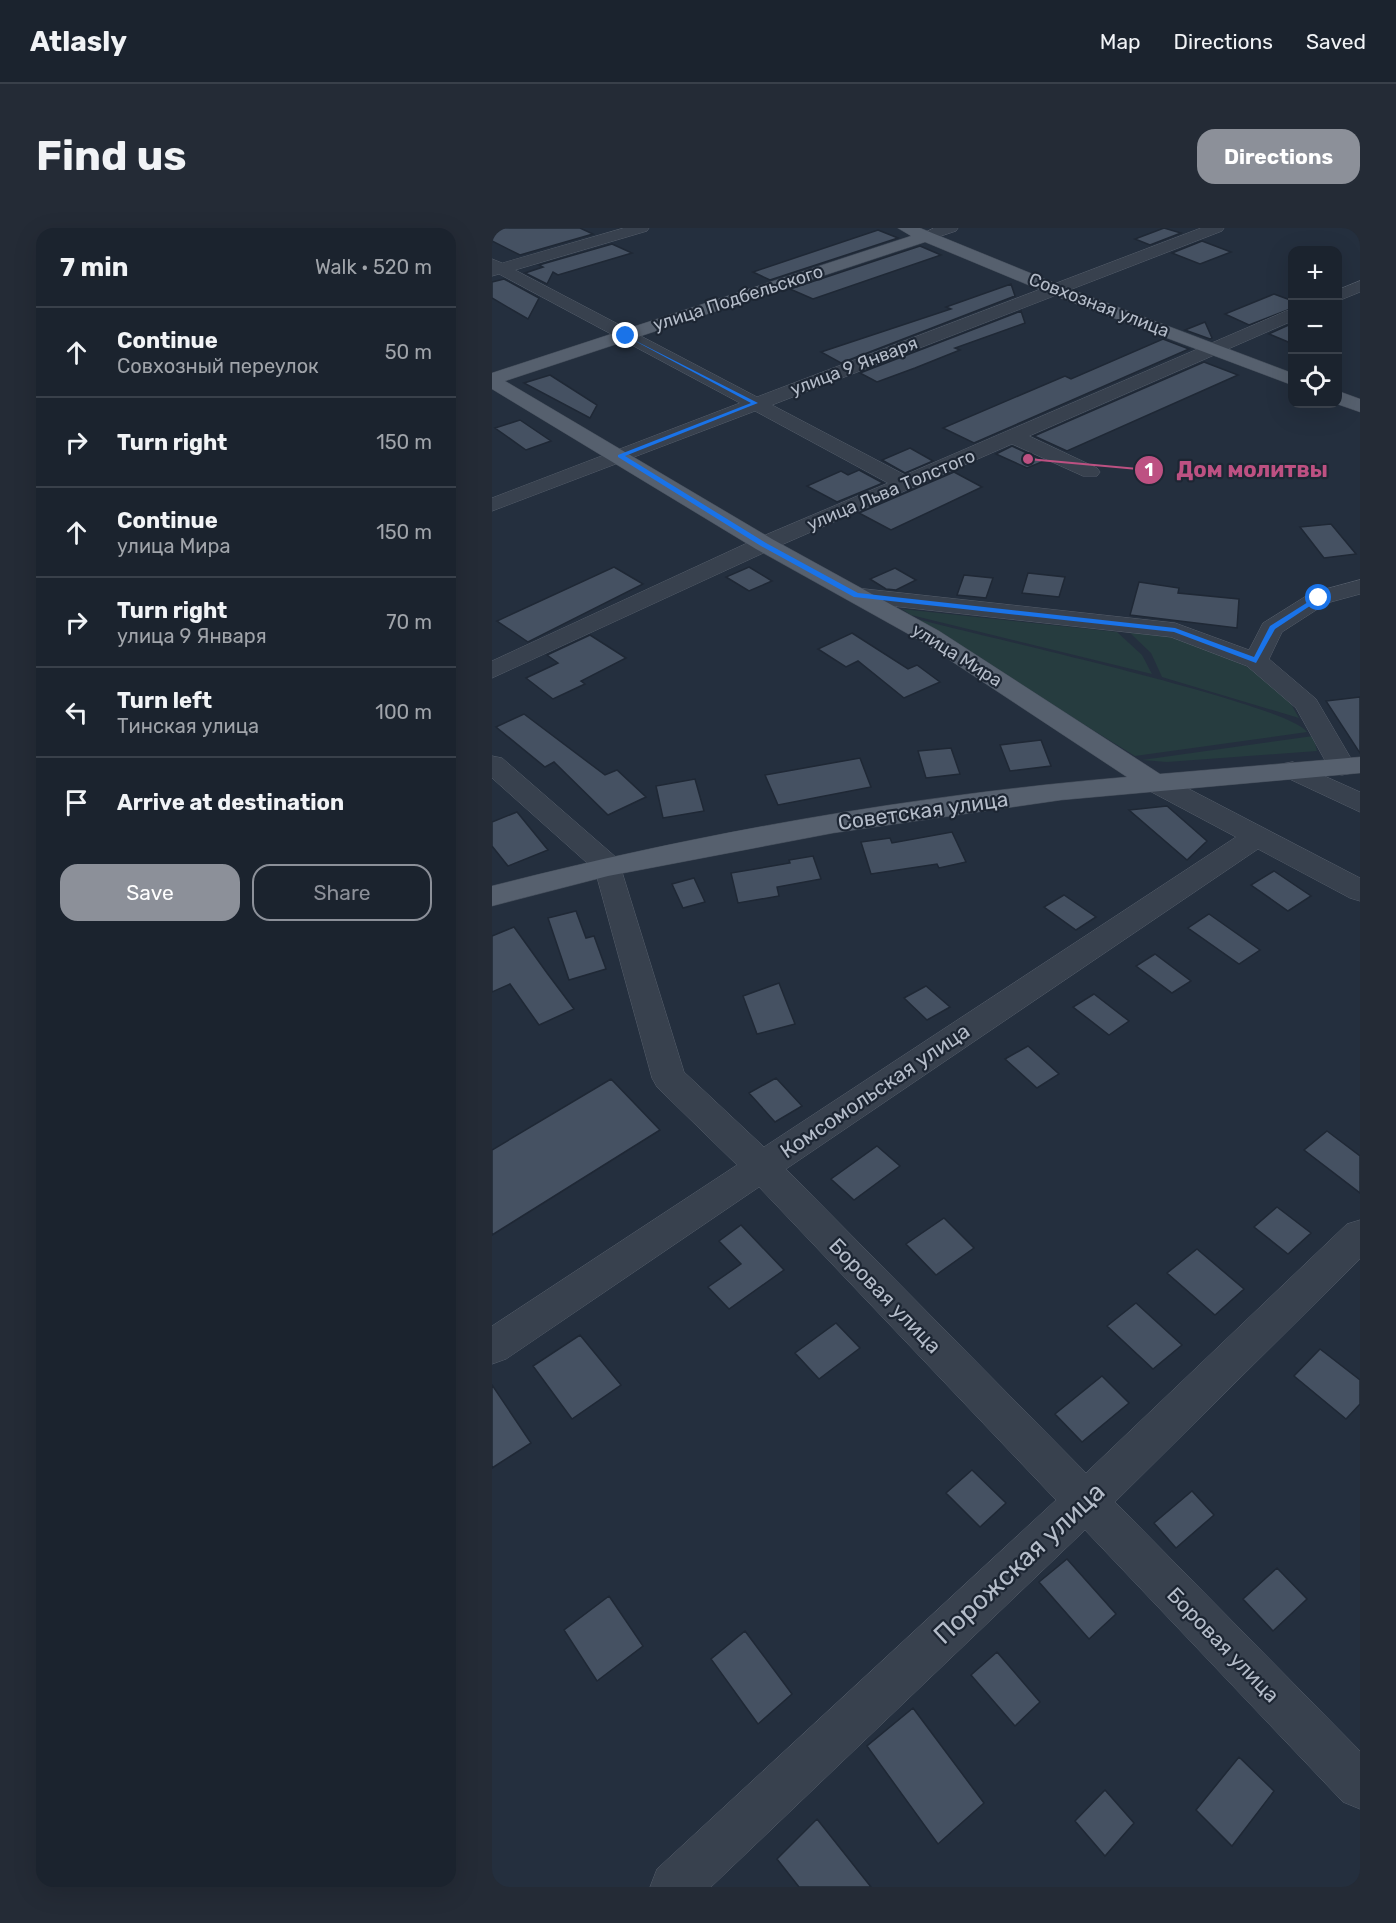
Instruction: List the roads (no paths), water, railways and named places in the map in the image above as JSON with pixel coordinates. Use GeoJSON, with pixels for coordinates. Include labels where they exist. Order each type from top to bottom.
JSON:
{"type":"FeatureCollection","features":[{"type":"Feature","properties":{"kind":"main road","name":"Совхозная улица"},"geometry":{"type":"LineString","coordinates":[[906,228],[1056,290],[1288,377]]}},
{"type":"Feature","properties":{"kind":"main road","name":"улица Подбельского"},"geometry":{"type":"LineString","coordinates":[[492,380],[926,236]]}},
{"type":"Feature","properties":{"kind":"main road","name":"улица Мира"},"geometry":{"type":"LineString","coordinates":[[492,380],[764,544],[930,636],[1154,782]]}},
{"type":"Feature","properties":{"kind":"main road"},"geometry":{"type":"LineString","coordinates":[[1342,399],[1360,406]]}},
{"type":"Feature","properties":{"kind":"main road","name":"Советская улица"},"geometry":{"type":"LineString","coordinates":[[492,896],[608,866],[833,824],[1061,791],[1351,766]]}},
{"type":"Feature","properties":{"kind":"street"},"geometry":{"type":"LineString","coordinates":[[494,268],[641,228]]}},
{"type":"Feature","properties":{"kind":"street","name":"улица Подбельского"},"geometry":{"type":"LineString","coordinates":[[926,236],[950,228]]}},
{"type":"Feature","properties":{"kind":"street","name":"улица 9 Января"},"geometry":{"type":"LineString","coordinates":[[492,504],[1216,228]]}},
{"type":"Feature","properties":{"kind":"street"},"geometry":{"type":"LineString","coordinates":[[494,268],[756,403],[906,484]]}},
{"type":"Feature","properties":{"kind":"street"},"geometry":{"type":"LineString","coordinates":[[1342,294],[1360,286]]}},
{"type":"Feature","properties":{"kind":"street","name":"улица Льва Толстого"},"geometry":{"type":"LineString","coordinates":[[492,670],[764,544],[1288,317]]}},
{"type":"Feature","properties":{"kind":"street"},"geometry":{"type":"LineString","coordinates":[[1014,437],[1090,472]]}},
{"type":"Feature","properties":{"kind":"street"},"geometry":{"type":"LineString","coordinates":[[1256,661],[1272,628],[1319,598],[1360,587]]}},
{"type":"Feature","properties":{"kind":"street"},"geometry":{"type":"LineString","coordinates":[[856,595],[1175,630],[1256,661],[1307,704],[1351,766]]}},
{"type":"Feature","properties":{"kind":"street"},"geometry":{"type":"LineString","coordinates":[[492,764],[608,866]]}},
{"type":"Feature","properties":{"kind":"street"},"geometry":{"type":"LineString","coordinates":[[1293,771],[1360,803]]}},
{"type":"Feature","properties":{"kind":"street","name":"улица Мира"},"geometry":{"type":"LineString","coordinates":[[1154,782],[1360,891]]}},
{"type":"Feature","properties":{"kind":"street","name":"Комсомольская улица"},"geometry":{"type":"LineString","coordinates":[[492,1347],[1258,836]]}},
{"type":"Feature","properties":{"kind":"street","name":"Боровая улица"},"geometry":{"type":"LineString","coordinates":[[608,866],[669,1078],[762,1167],[1084,1503],[1360,1785]]}},
{"type":"Feature","properties":{"kind":"street","name":"Порожская улица"},"geometry":{"type":"LineString","coordinates":[[675,1887],[1084,1503],[1360,1235]]}},
{"type":"Feature","properties":{"kind":"place","name":"Дом молитвы"},"geometry":{"type":"Point","coordinates":[1028,459]}}]}
